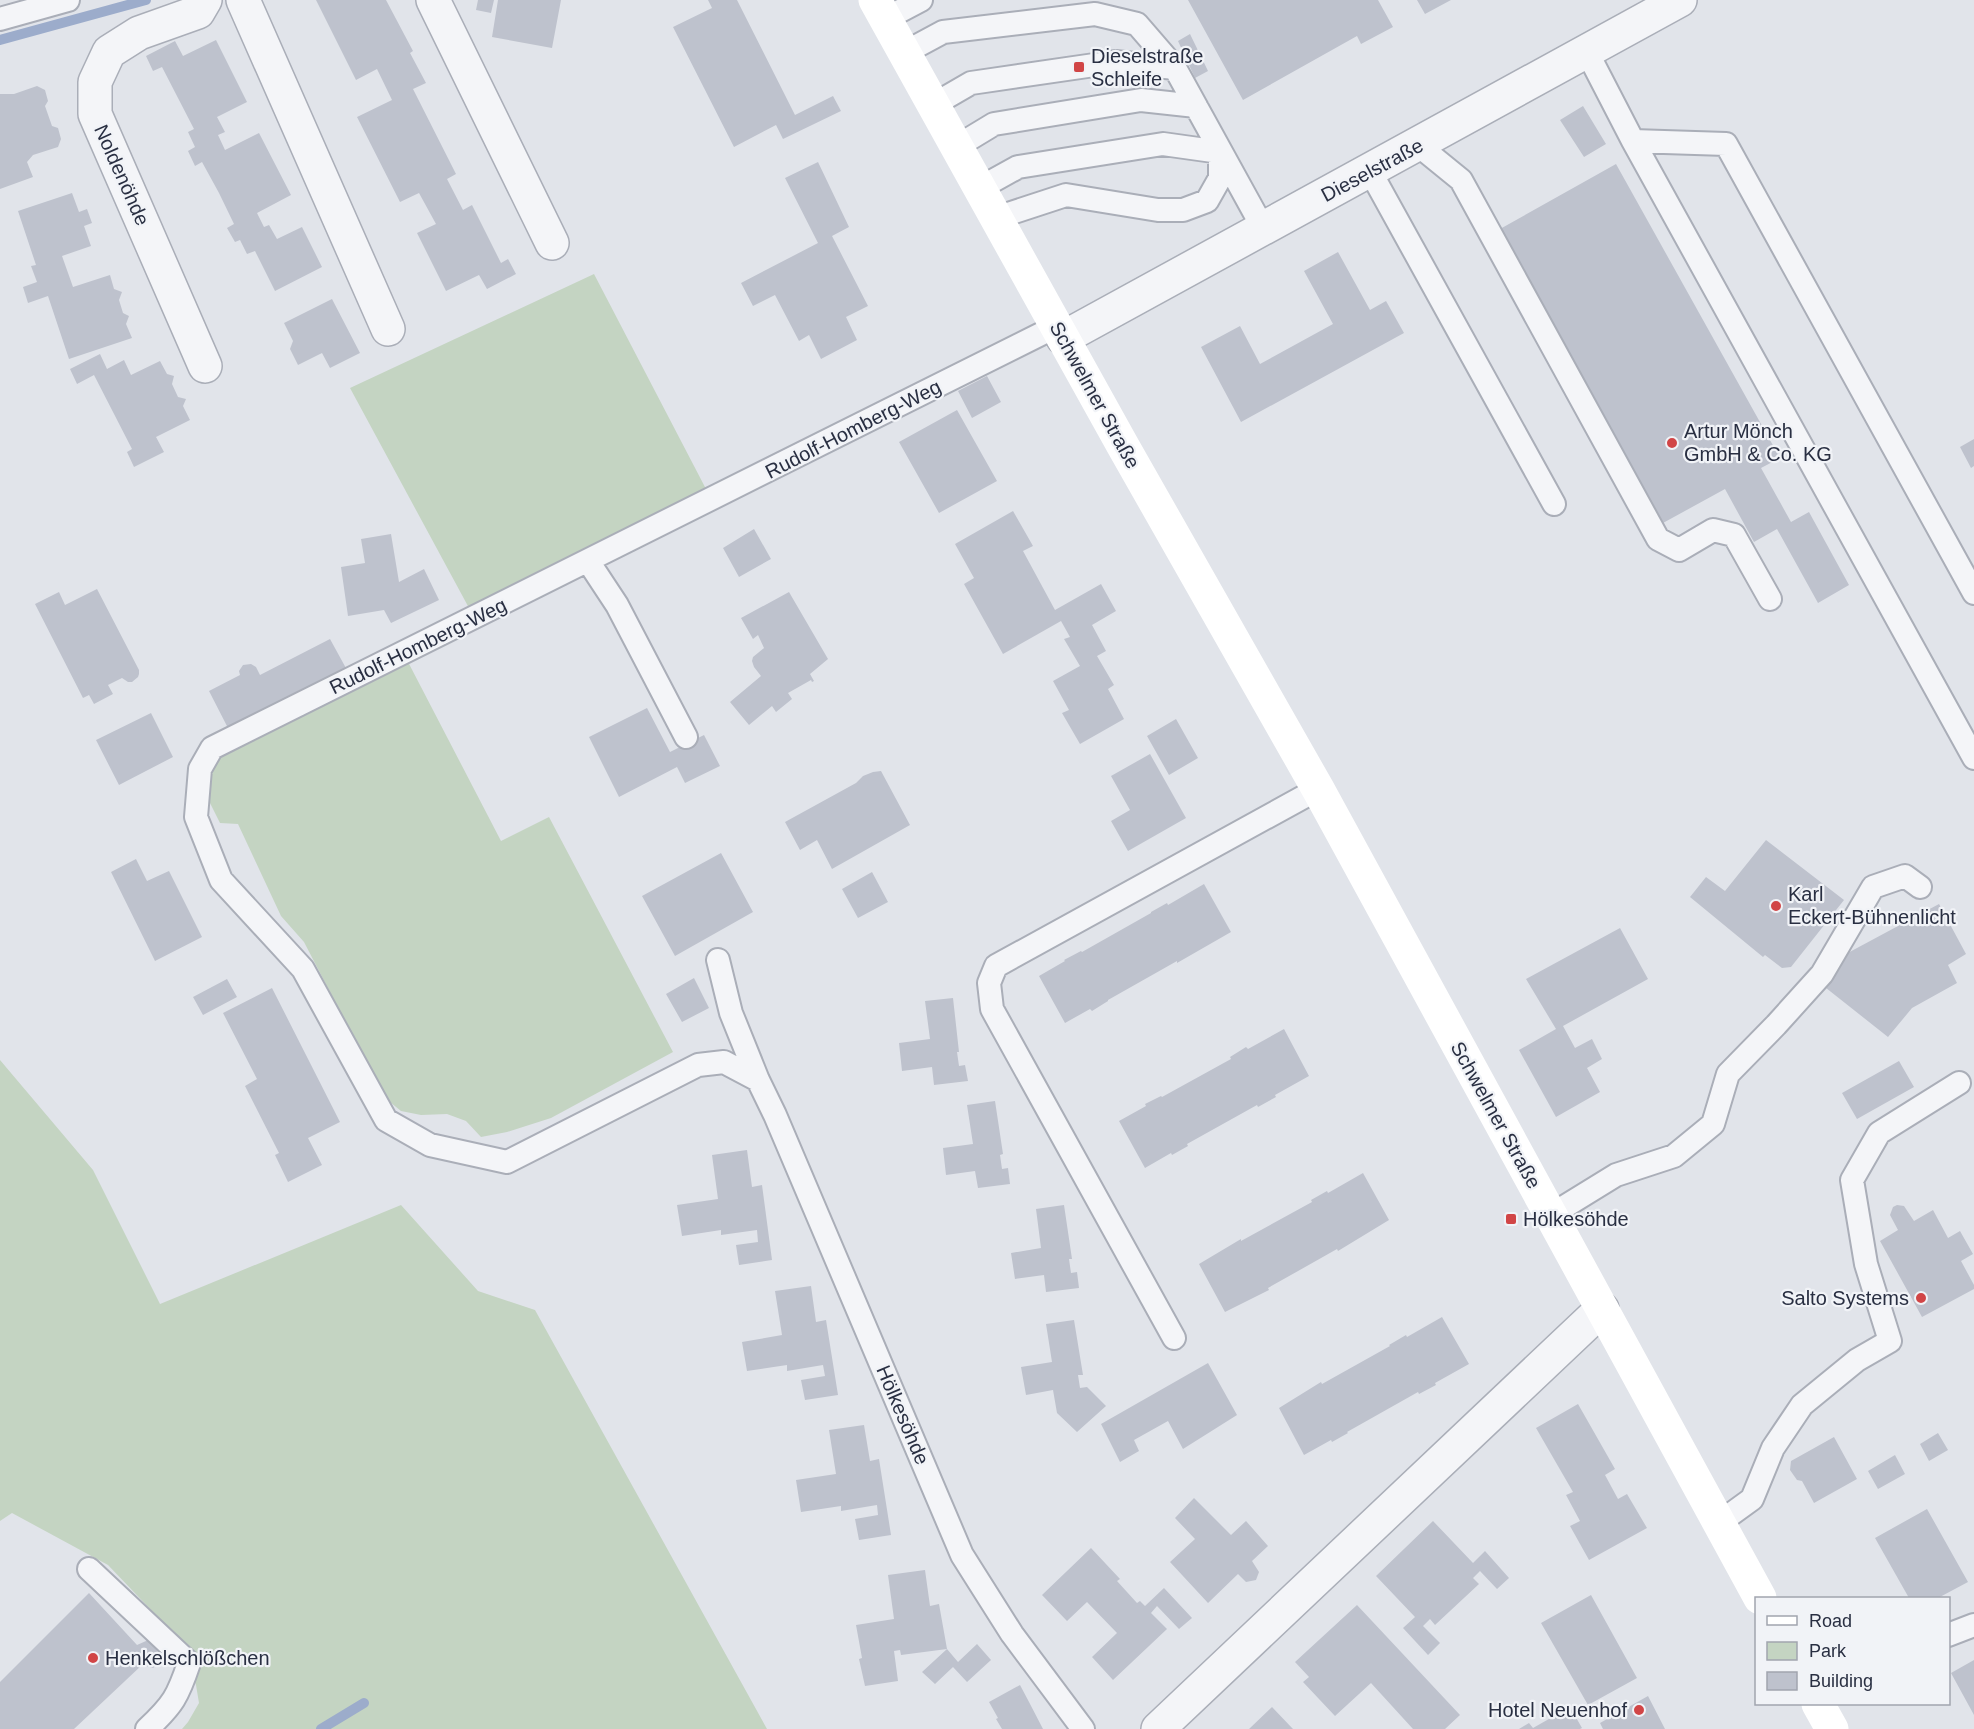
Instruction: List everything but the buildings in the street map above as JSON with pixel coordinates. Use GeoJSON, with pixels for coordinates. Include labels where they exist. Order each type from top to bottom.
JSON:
{"type":"FeatureCollection","features":[{"type":"Feature","properties":{"kind":"main road","name":"Schwelmer Straße"},"geometry":{"type":"LineString","coordinates":[[880,10],[1318,789],[1759,1597]]}},
{"type":"Feature","properties":{"kind":"main road"},"geometry":{"type":"LineString","coordinates":[[1819,1705],[1832,1729]]}},
{"type":"Feature","properties":{"kind":"street","name":"Noldenöhde"},"geometry":{"type":"LineString","coordinates":[[206,0],[198,12],[139,33],[109,52],[95,82],[95,114],[206,366]]}},
{"type":"Feature","properties":{"kind":"street"},"geometry":{"type":"LineString","coordinates":[[243,0],[388,329]]}},
{"type":"Feature","properties":{"kind":"street"},"geometry":{"type":"LineString","coordinates":[[433,0],[552,243]]}},
{"type":"Feature","properties":{"kind":"street","name":"Dieselstraße"},"geometry":{"type":"LineString","coordinates":[[1060,332],[1370,171],[1680,0]]}},
{"type":"Feature","properties":{"kind":"street"},"geometry":{"type":"LineString","coordinates":[[1158,1729],[1602,1309]]}},
{"type":"Feature","properties":{"kind":"lane"},"geometry":{"type":"LineString","coordinates":[[0,19],[68,0]]}},
{"type":"Feature","properties":{"kind":"lane"},"geometry":{"type":"LineString","coordinates":[[880,10],[921,0]]}},
{"type":"Feature","properties":{"kind":"lane"},"geometry":{"type":"LineString","coordinates":[[904,53],[943,32],[1095,14],[1137,24],[1174,68],[1263,228]]}},
{"type":"Feature","properties":{"kind":"lane"},"geometry":{"type":"LineString","coordinates":[[1586,50],[1633,141],[1974,758]]}},
{"type":"Feature","properties":{"kind":"lane"},"geometry":{"type":"LineString","coordinates":[[933,105],[971,83],[1115,62],[1174,68]]}},
{"type":"Feature","properties":{"kind":"lane"},"geometry":{"type":"LineString","coordinates":[[956,147],[994,124],[1016,120],[1141,100],[1196,106]]}},
{"type":"Feature","properties":{"kind":"lane"},"geometry":{"type":"LineString","coordinates":[[1633,141],[1726,144],[1974,593]]}},
{"type":"Feature","properties":{"kind":"lane"},"geometry":{"type":"LineString","coordinates":[[980,188],[1018,167],[1163,144],[1220,152]]}},
{"type":"Feature","properties":{"kind":"lane"},"geometry":{"type":"LineString","coordinates":[[1418,145],[1461,180],[1658,539],[1678,550],[1713,530],[1734,535],[1770,599]]}},
{"type":"Feature","properties":{"kind":"lane"},"geometry":{"type":"LineString","coordinates":[[996,218],[1066,195],[1158,210],[1183,210],[1207,201],[1220,178],[1220,152]]}},
{"type":"Feature","properties":{"kind":"lane"},"geometry":{"type":"LineString","coordinates":[[1370,171],[1554,504]]}},
{"type":"Feature","properties":{"kind":"lane","name":"Rudolf-Homberg-Weg"},"geometry":{"type":"LineString","coordinates":[[758,1080],[724,1062],[698,1065],[507,1162],[430,1145],[386,1120],[303,969],[221,880],[196,817],[200,769],[212,748],[588,561],[1060,332]]}},
{"type":"Feature","properties":{"kind":"lane"},"geometry":{"type":"LineString","coordinates":[[588,561],[617,605],[686,737]]}},
{"type":"Feature","properties":{"kind":"lane"},"geometry":{"type":"LineString","coordinates":[[1174,1338],[992,1009],[989,984],[996,966],[1318,789]]}},
{"type":"Feature","properties":{"kind":"lane"},"geometry":{"type":"LineString","coordinates":[[1551,1215],[1616,1175],[1674,1156],[1713,1124],[1728,1074],[1822,974],[1873,887],[1905,876],[1920,887]]}},
{"type":"Feature","properties":{"kind":"lane","name":"Hölkesöhde"},"geometry":{"type":"LineString","coordinates":[[718,960],[731,1013],[758,1080],[962,1555],[1012,1634],[1083,1729]]}},
{"type":"Feature","properties":{"kind":"lane"},"geometry":{"type":"LineString","coordinates":[[1719,1523],[1752,1499],[1773,1448],[1802,1405],[1857,1359],[1890,1341],[1866,1264],[1852,1180],[1879,1133],[1959,1083]]}},
{"type":"Feature","properties":{"kind":"lane"},"geometry":{"type":"LineString","coordinates":[[89,1569],[189,1663],[180,1691],[167,1711],[147,1729]]}},
{"type":"Feature","properties":{"kind":"lane"},"geometry":{"type":"LineString","coordinates":[[1950,1634],[1974,1625]]}},
{"type":"Feature","properties":{"kind":"green space"},"geometry":{"type":"Polygon","coordinates":[[[594,274],[706,489],[469,608],[350,388],[594,274]]]}},
{"type":"Feature","properties":{"kind":"green space"},"geometry":{"type":"Polygon","coordinates":[[[407,660],[501,841],[549,817],[673,1052],[551,1118],[507,1132],[481,1137],[466,1121],[447,1114],[421,1115],[401,1111],[385,1098],[304,942],[281,916],[238,824],[220,823],[206,795],[209,770],[219,755],[407,660]]]}},
{"type":"Feature","properties":{"kind":"green space"},"geometry":{"type":"Polygon","coordinates":[[[0,1060],[93,1170],[160,1304],[401,1205],[478,1291],[535,1310],[767,1729],[182,1729],[199,1703],[196,1685],[176,1636],[108,1565],[12,1513],[0,1521],[0,1060]]]}},
{"type":"Feature","properties":{"kind":"waterway"},"geometry":{"type":"LineString","coordinates":[[0,40],[146,0]]}},
{"type":"Feature","properties":{"kind":"waterway"},"geometry":{"type":"LineString","coordinates":[[321,1729],[364,1703]]}},
{"type":"Feature","properties":{"kind":"place","name":"Dieselstraße Schleife"},"geometry":{"type":"Point","coordinates":[1079,67]}},
{"type":"Feature","properties":{"kind":"place","name":"Artur Mönch GmbH & Co. KG"},"geometry":{"type":"Point","coordinates":[1672,443]}},
{"type":"Feature","properties":{"kind":"place","name":"Karl Eckert-Bühnenlicht"},"geometry":{"type":"Point","coordinates":[1776,906]}},
{"type":"Feature","properties":{"kind":"place","name":"Hölkesöhde"},"geometry":{"type":"Point","coordinates":[1511,1219]}},
{"type":"Feature","properties":{"kind":"place","name":"Salto Systems"},"geometry":{"type":"Point","coordinates":[1921,1298]}},
{"type":"Feature","properties":{"kind":"place","name":"Henkelschlößchen"},"geometry":{"type":"Point","coordinates":[93,1658]}},
{"type":"Feature","properties":{"kind":"place","name":"Hotel Neuenhof"},"geometry":{"type":"Point","coordinates":[1639,1710]}}]}
